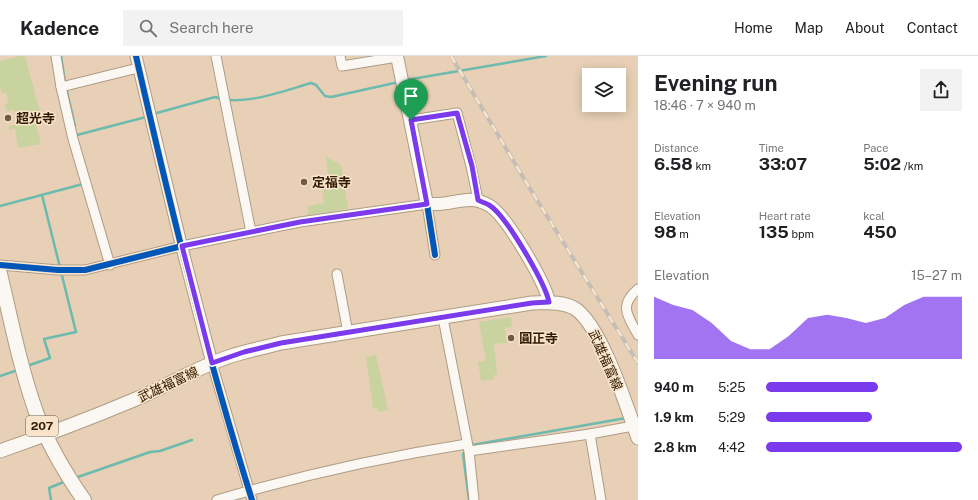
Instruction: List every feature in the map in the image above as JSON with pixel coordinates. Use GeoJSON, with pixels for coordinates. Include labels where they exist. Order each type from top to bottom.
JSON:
{"type":"FeatureCollection","features":[{"type":"Feature","properties":{"kind":"highway","name":"207"},"geometry":{"type":"LineString","coordinates":[[0,274],[36,412],[46,435],[70,480],[84,500]]}},
{"type":"Feature","properties":{"kind":"main road"},"geometry":{"type":"LineString","coordinates":[[397,56],[427,204],[478,200],[490,205],[503,218],[543,284],[549,302]]}},
{"type":"Feature","properties":{"kind":"main road","name":"武雄福富線"},"geometry":{"type":"LineString","coordinates":[[0,451],[46,435],[137,399],[212,363],[244,352],[281,343],[532,303],[549,302],[562,304],[574,309],[584,316],[592,327],[600,341],[638,438]]}},
{"type":"Feature","properties":{"kind":"street"},"geometry":{"type":"LineString","coordinates":[[56,56],[85,183],[110,265]]}},
{"type":"Feature","properties":{"kind":"street"},"geometry":{"type":"LineString","coordinates":[[136,56],[181,244],[212,363],[252,500]]}},
{"type":"Feature","properties":{"kind":"street"},"geometry":{"type":"LineString","coordinates":[[216,56],[251,232]]}},
{"type":"Feature","properties":{"kind":"street"},"geometry":{"type":"LineString","coordinates":[[340,56],[342,66],[397,56]]}},
{"type":"Feature","properties":{"kind":"street"},"geometry":{"type":"LineString","coordinates":[[64,86],[138,68]]}},
{"type":"Feature","properties":{"kind":"street"},"geometry":{"type":"LineString","coordinates":[[411,120],[457,113],[472,166],[478,200]]}},
{"type":"Feature","properties":{"kind":"street"},"geometry":{"type":"LineString","coordinates":[[0,265],[61,270],[85,270],[110,265],[181,244],[300,222],[427,204],[435,255]]}},
{"type":"Feature","properties":{"kind":"street"},"geometry":{"type":"LineString","coordinates":[[337,274],[348,333]]}},
{"type":"Feature","properties":{"kind":"street"},"geometry":{"type":"LineString","coordinates":[[638,289],[628,299],[626,308],[638,335]]}},
{"type":"Feature","properties":{"kind":"street"},"geometry":{"type":"LineString","coordinates":[[443,318],[468,448],[474,500]]}},
{"type":"Feature","properties":{"kind":"street"},"geometry":{"type":"LineString","coordinates":[[216,500],[249,490],[318,473],[411,453],[590,434],[632,421]]}},
{"type":"Feature","properties":{"kind":"street"},"geometry":{"type":"LineString","coordinates":[[590,434],[601,500]]}},
{"type":"Feature","properties":{"kind":"green space"},"geometry":{"type":"Polygon","coordinates":[[[25,56],[43,123],[36,125],[41,144],[18,148],[15,128],[9,130],[8,127],[18,124],[14,110],[7,111],[5,104],[9,103],[6,93],[2,93],[0,87],[0,61],[25,56]]]}},
{"type":"Feature","properties":{"kind":"green space"},"geometry":{"type":"Polygon","coordinates":[[[326,157],[341,165],[348,209],[308,215],[308,206],[324,203],[322,186],[318,187],[317,177],[328,175],[326,157]]]}},
{"type":"Feature","properties":{"kind":"green space"},"geometry":{"type":"Polygon","coordinates":[[[511,317],[512,327],[505,328],[507,343],[494,344],[497,374],[493,376],[494,379],[481,381],[478,362],[486,361],[479,322],[511,317]]]}},
{"type":"Feature","properties":{"kind":"green space"},"geometry":{"type":"Polygon","coordinates":[[[376,355],[388,410],[378,412],[377,408],[373,409],[366,357],[376,355]]]}},
{"type":"Feature","properties":{"kind":"waterway"},"geometry":{"type":"LineString","coordinates":[[61,56],[65,83],[75,126]]}},
{"type":"Feature","properties":{"kind":"waterway"},"geometry":{"type":"LineString","coordinates":[[406,80],[546,56]]}},
{"type":"Feature","properties":{"kind":"waterway"},"geometry":{"type":"LineString","coordinates":[[153,114],[215,97],[226,100],[250,99],[276,94],[311,83],[316,85],[325,96],[331,97],[399,82]]}},
{"type":"Feature","properties":{"kind":"waterway"},"geometry":{"type":"LineString","coordinates":[[77,135],[146,117]]}},
{"type":"Feature","properties":{"kind":"waterway"},"geometry":{"type":"LineString","coordinates":[[0,206],[83,184]]}},
{"type":"Feature","properties":{"kind":"waterway"},"geometry":{"type":"LineString","coordinates":[[27,366],[50,358],[44,339],[76,332],[42,195]]}},
{"type":"Feature","properties":{"kind":"waterway"},"geometry":{"type":"LineString","coordinates":[[0,376],[18,370]]}},
{"type":"Feature","properties":{"kind":"waterway"},"geometry":{"type":"LineString","coordinates":[[470,447],[472,445],[626,418]]}},
{"type":"Feature","properties":{"kind":"waterway"},"geometry":{"type":"LineString","coordinates":[[75,478],[150,452],[160,451],[192,440]]}},
{"type":"Feature","properties":{"kind":"waterway"},"geometry":{"type":"LineString","coordinates":[[466,450],[463,454],[469,500]]}},
{"type":"Feature","properties":{"kind":"waterway"},"geometry":{"type":"LineString","coordinates":[[51,500],[49,488],[66,481]]}},
{"type":"Feature","properties":{"kind":"railway"},"geometry":{"type":"LineString","coordinates":[[451,56],[529,187],[638,363]]}},
{"type":"Feature","properties":{"kind":"cycle path"},"geometry":{"type":"LineString","coordinates":[[136,56],[162,168],[204,335],[252,500]]}},
{"type":"Feature","properties":{"kind":"cycle path"},"geometry":{"type":"LineString","coordinates":[[0,265],[58,270],[85,270],[182,246],[300,222],[427,204],[435,255]]}},
{"type":"Feature","properties":{"kind":"place","name":"超光寺"},"geometry":{"type":"Point","coordinates":[8,118]}},
{"type":"Feature","properties":{"kind":"place","name":"定福寺"},"geometry":{"type":"Point","coordinates":[304,182]}},
{"type":"Feature","properties":{"kind":"place","name":"圓正寺"},"geometry":{"type":"Point","coordinates":[511,338]}},
{"type":"Feature","properties":{"kind":"route"},"geometry":{"type":"LineString","coordinates":[[457,113],[472,166],[478,200],[490,205],[503,218],[543,284],[549,302],[532,303],[281,343],[244,352],[212,363],[182,246],[300,222],[427,204],[411,120],[457,113]]}}]}
